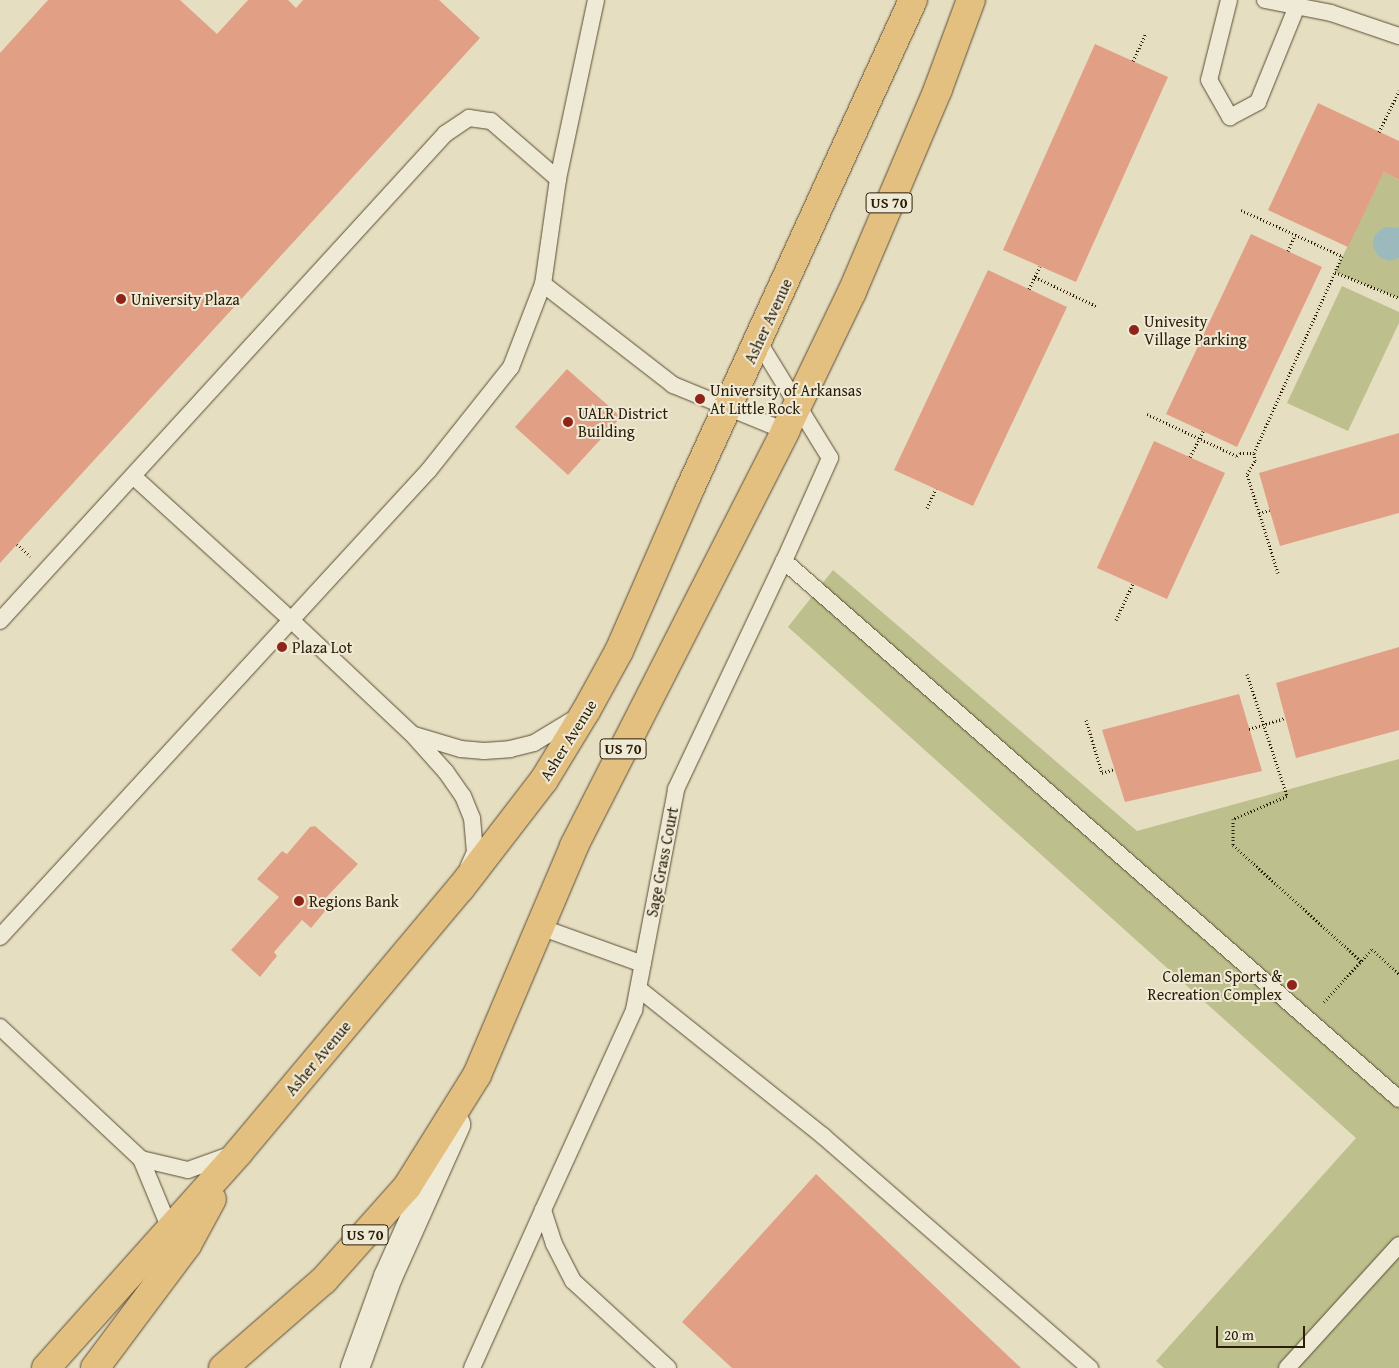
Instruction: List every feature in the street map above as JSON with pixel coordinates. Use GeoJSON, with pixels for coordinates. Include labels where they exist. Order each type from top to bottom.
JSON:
{"type":"FeatureCollection","features":[{"type":"Feature","properties":{"kind":"main road","name":"Asher Avenue"},"geometry":{"type":"LineString","coordinates":[[46,1368],[239,1152],[460,889],[544,780],[619,652],[728,407],[914,0]]}},
{"type":"Feature","properties":{"kind":"main road","name":"US 70"},"geometry":{"type":"LineString","coordinates":[[223,1368],[324,1280],[407,1187],[477,1075],[574,846],[785,431],[867,257],[938,89],[971,0]]}},
{"type":"Feature","properties":{"kind":"main road"},"geometry":{"type":"LineString","coordinates":[[355,1368],[388,1277],[477,1075]]}},
{"type":"Feature","properties":{"kind":"main road"},"geometry":{"type":"LineString","coordinates":[[95,1368],[186,1245],[239,1152]]}},
{"type":"Feature","properties":{"kind":"lane"},"geometry":{"type":"LineString","coordinates":[[0,937],[429,470],[511,366],[544,284],[558,180],[596,0]]}},
{"type":"Feature","properties":{"kind":"lane"},"geometry":{"type":"LineString","coordinates":[[1228,0],[1209,80],[1230,117],[1258,102],[1297,6]]}},
{"type":"Feature","properties":{"kind":"lane"},"geometry":{"type":"LineString","coordinates":[[1264,0],[1331,13],[1399,36]]}},
{"type":"Feature","properties":{"kind":"lane"},"geometry":{"type":"LineString","coordinates":[[0,621],[445,134],[469,118],[491,121],[558,180]]}},
{"type":"Feature","properties":{"kind":"lane"},"geometry":{"type":"LineString","coordinates":[[544,284],[673,385],[785,431]]}},
{"type":"Feature","properties":{"kind":"lane","name":"Sage Grass Court"},"geometry":{"type":"LineString","coordinates":[[472,1368],[634,1010],[676,789],[784,561],[830,458],[798,403],[758,341]]}},
{"type":"Feature","properties":{"kind":"lane"},"geometry":{"type":"LineString","coordinates":[[133,476],[291,620],[412,734],[455,784],[464,796],[472,818],[475,852],[460,889]]}},
{"type":"Feature","properties":{"kind":"lane"},"geometry":{"type":"LineString","coordinates":[[784,561],[1399,1099]]}},
{"type":"Feature","properties":{"kind":"lane"},"geometry":{"type":"LineString","coordinates":[[412,734],[461,749],[484,751],[510,749],[534,743],[586,711]]}},
{"type":"Feature","properties":{"kind":"lane"},"geometry":{"type":"LineString","coordinates":[[540,927],[643,964]]}},
{"type":"Feature","properties":{"kind":"lane"},"geometry":{"type":"LineString","coordinates":[[639,989],[823,1136],[1090,1368]]}},
{"type":"Feature","properties":{"kind":"lane"},"geometry":{"type":"LineString","coordinates":[[0,1027],[141,1158],[170,1229]]}},
{"type":"Feature","properties":{"kind":"lane"},"geometry":{"type":"LineString","coordinates":[[141,1158],[188,1170],[239,1152]]}},
{"type":"Feature","properties":{"kind":"lane"},"geometry":{"type":"LineString","coordinates":[[544,1210],[554,1244],[573,1281],[668,1368]]}},
{"type":"Feature","properties":{"kind":"lane"},"geometry":{"type":"LineString","coordinates":[[1287,1368],[1399,1245]]}},
{"type":"Feature","properties":{"kind":"path"},"geometry":{"type":"LineString","coordinates":[[1132,61],[1146,32]]}},
{"type":"Feature","properties":{"kind":"path"},"geometry":{"type":"LineString","coordinates":[[1380,132],[1399,91]]}},
{"type":"Feature","properties":{"kind":"path"},"geometry":{"type":"LineString","coordinates":[[1241,210],[1342,256],[1254,453],[1256,460],[1247,474],[1278,573]]}},
{"type":"Feature","properties":{"kind":"path"},"geometry":{"type":"LineString","coordinates":[[1288,251],[1295,235]]}},
{"type":"Feature","properties":{"kind":"path"},"geometry":{"type":"LineString","coordinates":[[1030,290],[1040,266]]}},
{"type":"Feature","properties":{"kind":"path"},"geometry":{"type":"LineString","coordinates":[[1335,272],[1399,298]]}},
{"type":"Feature","properties":{"kind":"path"},"geometry":{"type":"LineString","coordinates":[[1035,277],[1096,306]]}},
{"type":"Feature","properties":{"kind":"path"},"geometry":{"type":"LineString","coordinates":[[1147,414],[1237,456],[1240,453],[1254,453]]}},
{"type":"Feature","properties":{"kind":"path"},"geometry":{"type":"LineString","coordinates":[[1190,457],[1203,431]]}},
{"type":"Feature","properties":{"kind":"path"},"geometry":{"type":"LineString","coordinates":[[927,508],[936,489]]}},
{"type":"Feature","properties":{"kind":"path"},"geometry":{"type":"LineString","coordinates":[[1258,513],[1270,510]]}},
{"type":"Feature","properties":{"kind":"path"},"geometry":{"type":"LineString","coordinates":[[1116,620],[1133,584]]}},
{"type":"Feature","properties":{"kind":"path"},"geometry":{"type":"LineString","coordinates":[[1247,674],[1287,796],[1233,819],[1233,845],[1361,961]]}},
{"type":"Feature","properties":{"kind":"path"},"geometry":{"type":"LineString","coordinates":[[1249,729],[1285,718]]}},
{"type":"Feature","properties":{"kind":"path"},"geometry":{"type":"LineString","coordinates":[[1086,720],[1102,773],[1114,769]]}},
{"type":"Feature","properties":{"kind":"path"},"geometry":{"type":"LineString","coordinates":[[1309,1020],[1372,949],[1399,974]]}},
{"type":"Feature","properties":{"kind":"green space"},"geometry":{"type":"Polygon","coordinates":[[[1384,172],[1399,180],[1399,298],[1335,272],[1384,172]]]}},
{"type":"Feature","properties":{"kind":"green space"},"geometry":{"type":"Polygon","coordinates":[[[1342,286],[1399,312],[1399,323],[1348,431],[1287,403],[1342,286]]]}},
{"type":"Feature","properties":{"kind":"green space","name":"Coleman Sports & Recreation Complex"},"geometry":{"type":"Polygon","coordinates":[[[833,570],[1137,831],[1399,759],[1399,1368],[1164,1368],[1156,1361],[1356,1138],[788,627],[833,570]]]}},
{"type":"Feature","properties":{"kind":"water"},"geometry":{"type":"Polygon","coordinates":[[[1383,228],[1399,228],[1399,258],[1389,261],[1379,257],[1373,247],[1374,236],[1383,228]]]}},
{"type":"Feature","properties":{"kind":"building","name":"University Plaza"},"geometry":{"type":"Polygon","coordinates":[[[48,0],[180,0],[217,34],[248,0],[288,0],[296,8],[303,0],[439,0],[480,38],[0,563],[0,53],[48,0]]]}},
{"type":"Feature","properties":{"kind":"building"},"geometry":{"type":"Polygon","coordinates":[[[1095,44],[1168,77],[1076,282],[1003,250],[1095,44]]]}},
{"type":"Feature","properties":{"kind":"building"},"geometry":{"type":"Polygon","coordinates":[[[1318,103],[1399,141],[1399,180],[1384,172],[1348,247],[1268,210],[1318,103]]]}},
{"type":"Feature","properties":{"kind":"building"},"geometry":{"type":"Polygon","coordinates":[[[1251,234],[1322,267],[1237,447],[1166,414],[1251,234]]]}},
{"type":"Feature","properties":{"kind":"building"},"geometry":{"type":"Polygon","coordinates":[[[988,270],[1067,307],[973,506],[894,470],[988,270]]]}},
{"type":"Feature","properties":{"kind":"building","name":"UALR District Building"},"geometry":{"type":"Polygon","coordinates":[[[567,369],[621,417],[568,475],[515,427],[567,369]]]}},
{"type":"Feature","properties":{"kind":"building"},"geometry":{"type":"Polygon","coordinates":[[[1399,433],[1399,513],[1280,546],[1259,473],[1399,433]]]}},
{"type":"Feature","properties":{"kind":"building"},"geometry":{"type":"Polygon","coordinates":[[[1154,441],[1225,473],[1167,599],[1097,568],[1154,441]]]}},
{"type":"Feature","properties":{"kind":"building"},"geometry":{"type":"Polygon","coordinates":[[[1399,647],[1399,730],[1296,758],[1276,683],[1399,647]]]}},
{"type":"Feature","properties":{"kind":"building"},"geometry":{"type":"Polygon","coordinates":[[[1239,694],[1262,771],[1125,802],[1102,730],[1239,694]]]}},
{"type":"Feature","properties":{"kind":"building","name":"Regions Bank"},"geometry":{"type":"Polygon","coordinates":[[[315,826],[358,864],[319,905],[326,910],[311,928],[302,920],[274,952],[277,956],[260,977],[231,950],[279,897],[257,879],[282,851],[287,854],[310,827],[315,826]]]}},
{"type":"Feature","properties":{"kind":"building"},"geometry":{"type":"Polygon","coordinates":[[[816,1174],[1021,1368],[732,1368],[682,1322],[816,1174]]]}},
{"type":"Feature","properties":{"kind":"place","name":"University Plaza"},"geometry":{"type":"Point","coordinates":[121,299]}},
{"type":"Feature","properties":{"kind":"place","name":"Univesity Village Parking"},"geometry":{"type":"Point","coordinates":[1134,330]}},
{"type":"Feature","properties":{"kind":"place","name":"University of Arkansas At Little Rock"},"geometry":{"type":"Point","coordinates":[700,399]}},
{"type":"Feature","properties":{"kind":"place","name":"UALR District Building"},"geometry":{"type":"Point","coordinates":[568,422]}},
{"type":"Feature","properties":{"kind":"place","name":"Plaza Lot"},"geometry":{"type":"Point","coordinates":[282,647]}},
{"type":"Feature","properties":{"kind":"place","name":"Regions Bank"},"geometry":{"type":"Point","coordinates":[299,901]}},
{"type":"Feature","properties":{"kind":"place","name":"Coleman Sports & Recreation Complex"},"geometry":{"type":"Point","coordinates":[1292,985]}}]}
